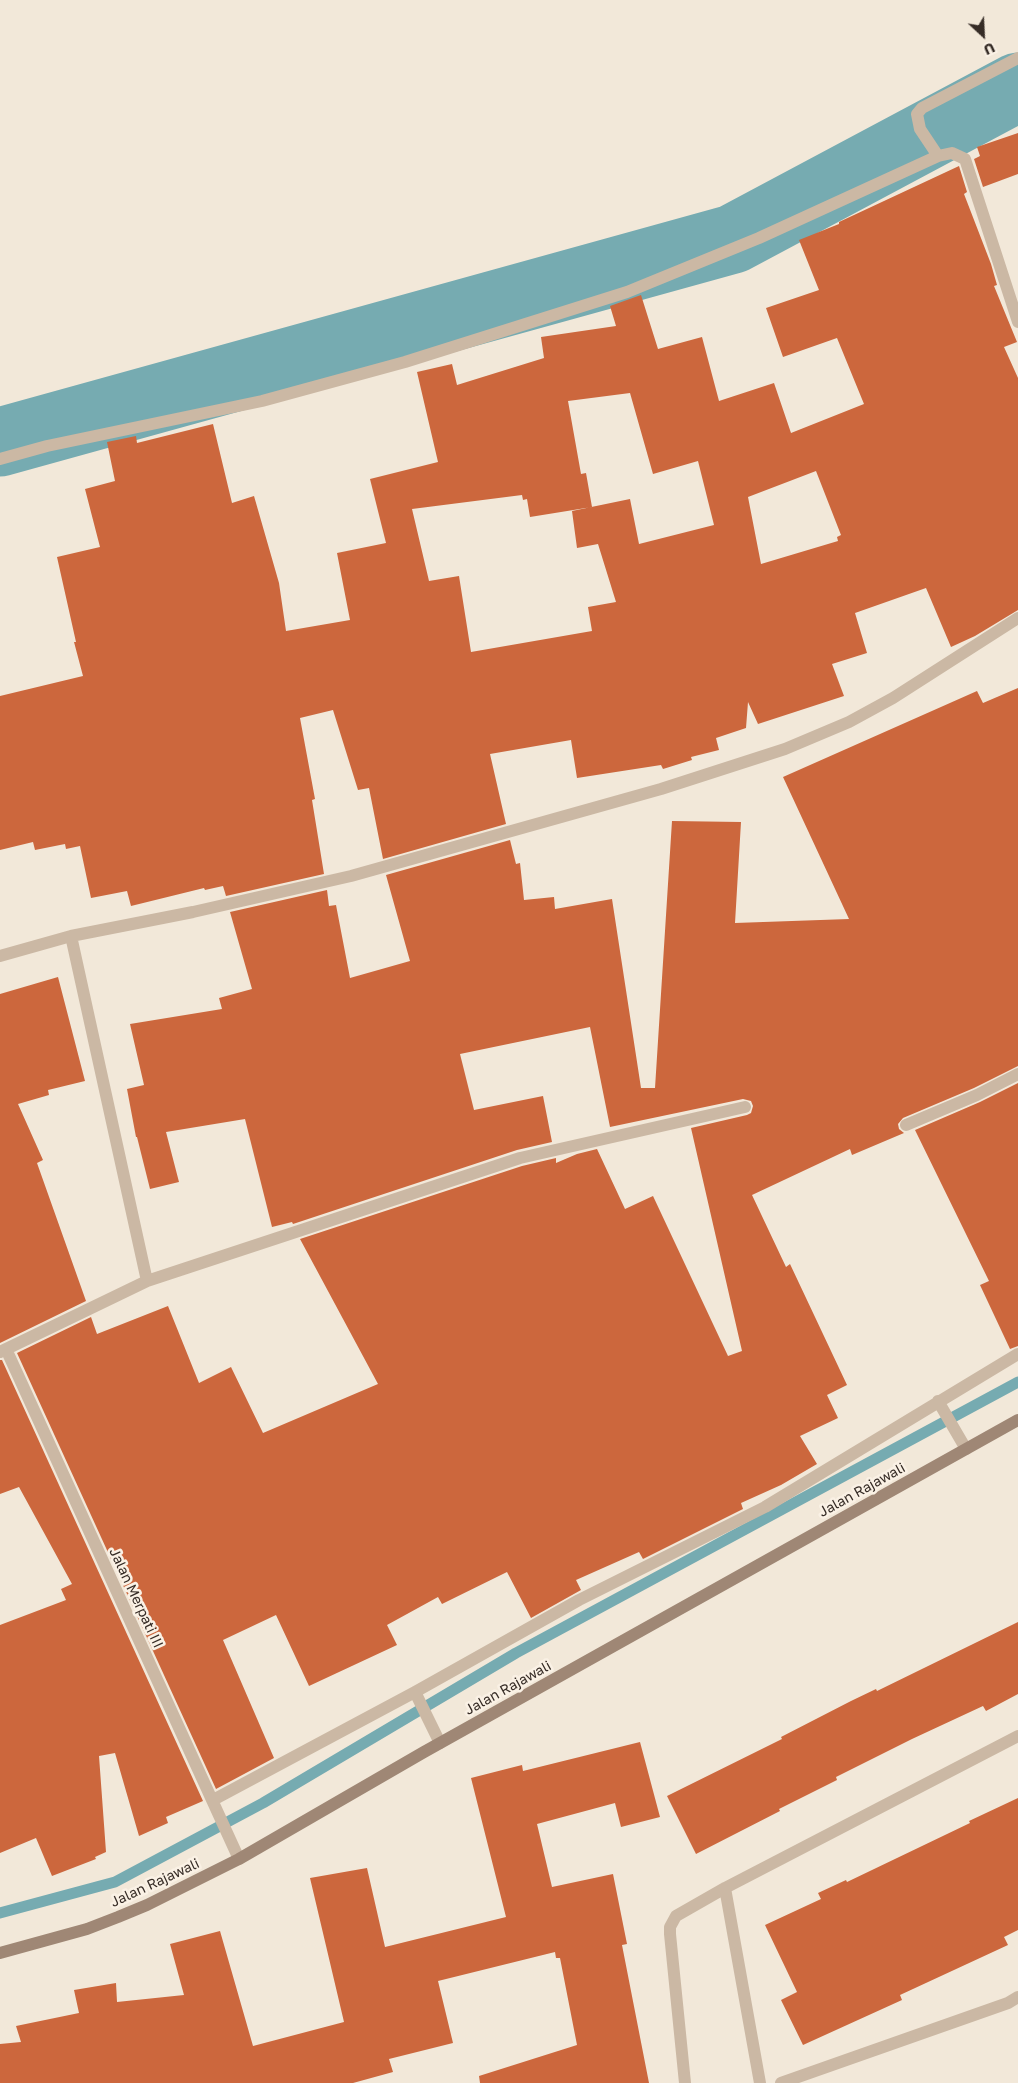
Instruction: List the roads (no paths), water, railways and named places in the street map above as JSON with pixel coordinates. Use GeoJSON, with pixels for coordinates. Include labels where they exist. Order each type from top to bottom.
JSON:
{"type":"FeatureCollection","features":[{"type":"Feature","properties":{"kind":"street"},"geometry":{"type":"LineString","coordinates":[[936,153],[920,128],[917,114],[922,108],[1018,58]]}},
{"type":"Feature","properties":{"kind":"street"},"geometry":{"type":"LineString","coordinates":[[0,459],[47,446],[272,398],[405,362],[618,295],[759,238],[936,153],[952,153],[965,159],[1018,322]]}},
{"type":"Feature","properties":{"kind":"street"},"geometry":{"type":"LineString","coordinates":[[0,956],[71,936],[193,912],[351,876],[651,791],[785,749],[849,722],[893,698],[1018,618]]}},
{"type":"Feature","properties":{"kind":"street"},"geometry":{"type":"LineString","coordinates":[[71,936],[147,1281]]}},
{"type":"Feature","properties":{"kind":"street"},"geometry":{"type":"LineString","coordinates":[[906,1125],[977,1095],[1018,1074]]}},
{"type":"Feature","properties":{"kind":"street"},"geometry":{"type":"LineString","coordinates":[[3,1350],[147,1281],[520,1158],[745,1107]]}},
{"type":"Feature","properties":{"kind":"street","name":"Jalan Merpati III"},"geometry":{"type":"LineString","coordinates":[[3,1350],[239,1859]]}},
{"type":"Feature","properties":{"kind":"street"},"geometry":{"type":"LineString","coordinates":[[214,1803],[418,1697],[579,1600],[765,1507],[941,1406],[1018,1354]]}},
{"type":"Feature","properties":{"kind":"street"},"geometry":{"type":"LineString","coordinates":[[941,1406],[966,1449]]}},
{"type":"Feature","properties":{"kind":"street","name":"Jalan Rajawali"},"geometry":{"type":"LineString","coordinates":[[0,1952],[87,1929],[147,1906],[239,1859],[437,1737],[1018,1420]]}},
{"type":"Feature","properties":{"kind":"street"},"geometry":{"type":"LineString","coordinates":[[418,1697],[437,1737]]}},
{"type":"Feature","properties":{"kind":"street"},"geometry":{"type":"LineString","coordinates":[[685,2083],[670,1927],[676,1916],[725,1888],[1018,1736]]}},
{"type":"Feature","properties":{"kind":"street"},"geometry":{"type":"LineString","coordinates":[[725,1888],[760,2083]]}},
{"type":"Feature","properties":{"kind":"street"},"geometry":{"type":"LineString","coordinates":[[781,2083],[1015,2001]]}},
{"type":"Feature","properties":{"kind":"waterway"},"geometry":{"type":"LineString","coordinates":[[0,442],[733,239],[1018,87]]}},
{"type":"Feature","properties":{"kind":"waterway"},"geometry":{"type":"LineString","coordinates":[[0,1913],[115,1882],[263,1803],[516,1653],[1018,1382]]}}]}
